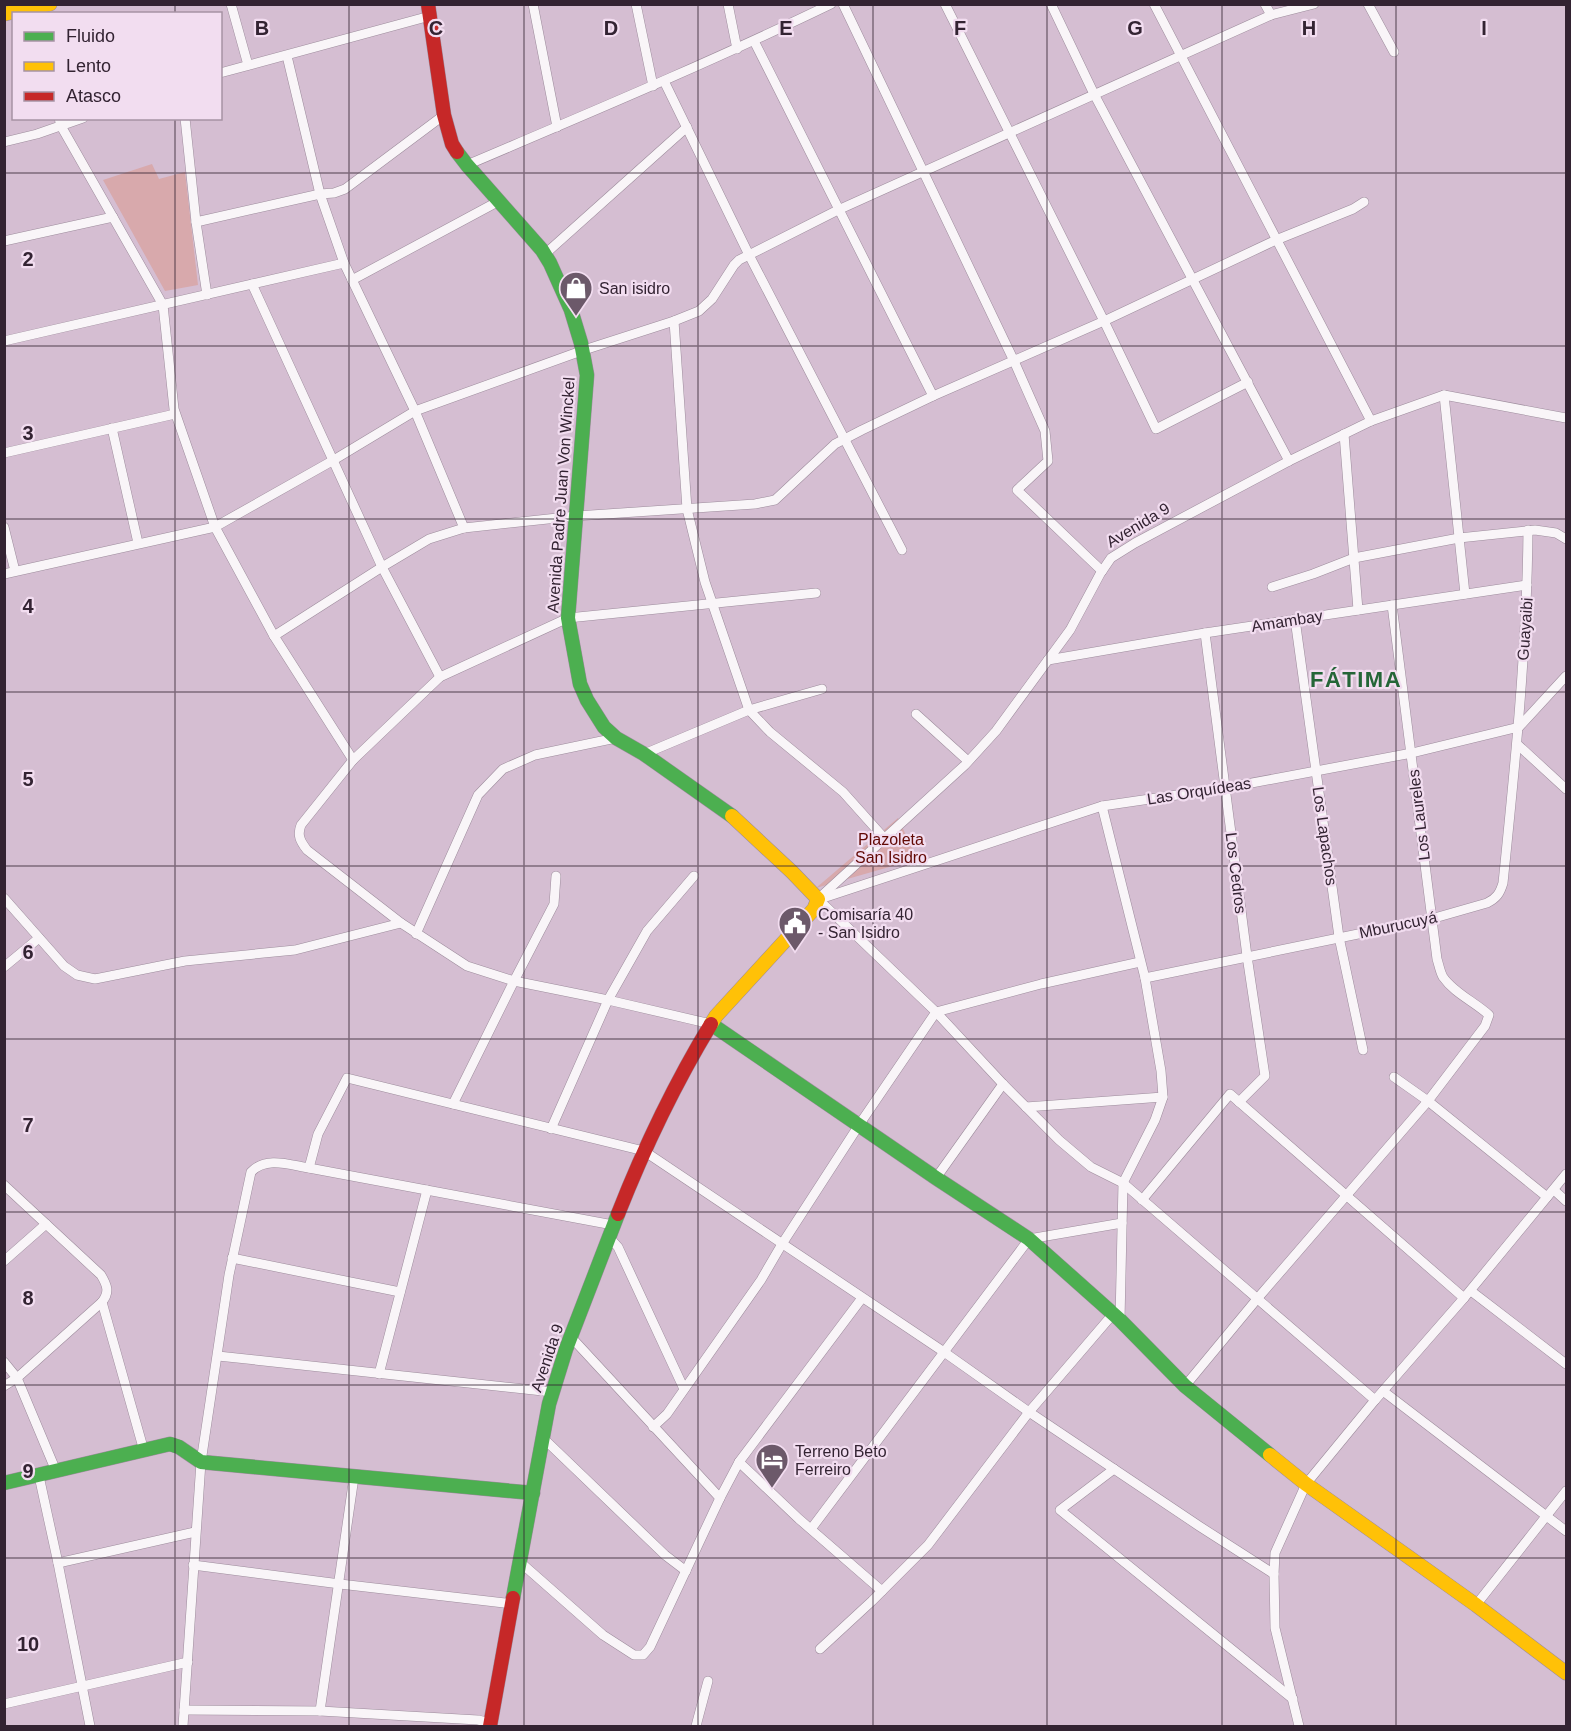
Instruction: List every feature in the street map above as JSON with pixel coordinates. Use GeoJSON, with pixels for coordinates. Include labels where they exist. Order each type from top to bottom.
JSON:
{"type":"FeatureCollection","features":[{"type":"Feature","properties":{"kind":"main road"},"geometry":{"type":"LineString","coordinates":[[14,12],[50,4]]}},
{"type":"Feature","properties":{"kind":"main road","name":"Avenida Padre Juan Von Winckel"},"geometry":{"type":"LineString","coordinates":[[429,10],[444,115],[452,144],[467,165],[545,254],[562,287],[584,350],[587,375],[568,618],[580,684],[587,700],[604,727],[616,738],[644,754],[717,804],[792,872],[818,899]]}},
{"type":"Feature","properties":{"kind":"main road"},"geometry":{"type":"LineString","coordinates":[[818,899],[814,909],[711,1024],[1029,1239],[1117,1317],[1185,1386],[1306,1484],[1476,1605],[1566,1673]]}},
{"type":"Feature","properties":{"kind":"main road","name":"Avenida 9"},"geometry":{"type":"LineString","coordinates":[[490,1725],[552,1392],[611,1231],[644,1151],[680,1075],[711,1024]]}},
{"type":"Feature","properties":{"kind":"main road"},"geometry":{"type":"LineString","coordinates":[[4,1483],[170,1444],[179,1447],[201,1462],[533,1493]]}},
{"type":"Feature","properties":{"kind":"street"},"geometry":{"type":"LineString","coordinates":[[231,4],[248,64]]}},
{"type":"Feature","properties":{"kind":"street"},"geometry":{"type":"LineString","coordinates":[[533,4],[557,127]]}},
{"type":"Feature","properties":{"kind":"street"},"geometry":{"type":"LineString","coordinates":[[636,4],[653,86]]}},
{"type":"Feature","properties":{"kind":"street"},"geometry":{"type":"LineString","coordinates":[[728,4],[737,49]]}},
{"type":"Feature","properties":{"kind":"street"},"geometry":{"type":"LineString","coordinates":[[467,165],[737,49],[831,4]]}},
{"type":"Feature","properties":{"kind":"street"},"geometry":{"type":"LineString","coordinates":[[843,4],[1014,361],[1045,431],[1048,461],[1017,490],[1102,571]]}},
{"type":"Feature","properties":{"kind":"street"},"geometry":{"type":"LineString","coordinates":[[945,4],[1156,429],[1248,382]]}},
{"type":"Feature","properties":{"kind":"street"},"geometry":{"type":"LineString","coordinates":[[1051,4],[1094,94],[1289,461]]}},
{"type":"Feature","properties":{"kind":"street"},"geometry":{"type":"LineString","coordinates":[[1154,4],[1371,421]]}},
{"type":"Feature","properties":{"kind":"street"},"geometry":{"type":"LineString","coordinates":[[1265,4],[1271,15]]}},
{"type":"Feature","properties":{"kind":"street"},"geometry":{"type":"LineString","coordinates":[[4,574],[215,527],[415,411],[699,311],[712,299],[739,260],[838,210],[1271,15],[1314,4]]}},
{"type":"Feature","properties":{"kind":"street"},"geometry":{"type":"LineString","coordinates":[[1368,4],[1394,52]]}},
{"type":"Feature","properties":{"kind":"street"},"geometry":{"type":"LineString","coordinates":[[222,72],[287,56],[429,10]]}},
{"type":"Feature","properties":{"kind":"street"},"geometry":{"type":"LineString","coordinates":[[754,41],[933,396]]}},
{"type":"Feature","properties":{"kind":"street"},"geometry":{"type":"LineString","coordinates":[[287,56],[320,194],[344,263],[415,411],[464,528]]}},
{"type":"Feature","properties":{"kind":"street"},"geometry":{"type":"LineString","coordinates":[[664,81],[749,255],[902,550]]}},
{"type":"Feature","properties":{"kind":"street"},"geometry":{"type":"LineString","coordinates":[[196,222],[345,189],[444,115]]}},
{"type":"Feature","properties":{"kind":"street"},"geometry":{"type":"LineString","coordinates":[[185,120],[196,222],[207,295]]}},
{"type":"Feature","properties":{"kind":"street"},"geometry":{"type":"LineString","coordinates":[[4,142],[60,122],[163,305],[175,414],[215,527],[274,636],[353,760]]}},
{"type":"Feature","properties":{"kind":"street"},"geometry":{"type":"LineString","coordinates":[[545,254],[687,127]]}},
{"type":"Feature","properties":{"kind":"street"},"geometry":{"type":"LineString","coordinates":[[352,280],[499,201]]}},
{"type":"Feature","properties":{"kind":"street"},"geometry":{"type":"LineString","coordinates":[[274,636],[429,539],[464,528],[576,516],[755,504],[775,500],[835,444],[845,438],[933,396],[1104,321],[1276,240],[1364,202]]}},
{"type":"Feature","properties":{"kind":"street"},"geometry":{"type":"LineString","coordinates":[[4,241],[113,217]]}},
{"type":"Feature","properties":{"kind":"street"},"geometry":{"type":"LineString","coordinates":[[4,341],[344,263]]}},
{"type":"Feature","properties":{"kind":"street"},"geometry":{"type":"LineString","coordinates":[[252,284],[382,567],[440,677]]}},
{"type":"Feature","properties":{"kind":"street"},"geometry":{"type":"LineString","coordinates":[[674,321],[687,509],[705,582],[750,710],[770,732],[843,792],[885,839]]}},
{"type":"Feature","properties":{"kind":"street"},"geometry":{"type":"LineString","coordinates":[[1465,594],[1444,395],[1566,418]]}},
{"type":"Feature","properties":{"kind":"street","name":"Avenida 9"},"geometry":{"type":"LineString","coordinates":[[818,899],[968,761],[996,731],[1070,630],[1111,558],[1289,461],[1344,434],[1371,421],[1444,395]]}},
{"type":"Feature","properties":{"kind":"street"},"geometry":{"type":"LineString","coordinates":[[4,453],[175,414]]}},
{"type":"Feature","properties":{"kind":"street"},"geometry":{"type":"LineString","coordinates":[[112,428],[138,543]]}},
{"type":"Feature","properties":{"kind":"street"},"geometry":{"type":"LineString","coordinates":[[1344,434],[1358,610]]}},
{"type":"Feature","properties":{"kind":"street"},"geometry":{"type":"LineString","coordinates":[[4,527],[15,571]]}},
{"type":"Feature","properties":{"kind":"street","name":"Guayaibi"},"geometry":{"type":"LineString","coordinates":[[1517,744],[1527,585],[1528,530]]}},
{"type":"Feature","properties":{"kind":"street"},"geometry":{"type":"LineString","coordinates":[[1272,587],[1354,558],[1459,538],[1535,530],[1556,533],[1566,539]]}},
{"type":"Feature","properties":{"kind":"street","name":"Amambay"},"geometry":{"type":"LineString","coordinates":[[1048,660],[1204,633],[1527,585]]}},
{"type":"Feature","properties":{"kind":"street"},"geometry":{"type":"LineString","coordinates":[[711,1024],[514,981],[467,966],[400,923],[307,850],[298,832],[301,825],[353,760],[440,677],[568,618],[816,593]]}},
{"type":"Feature","properties":{"kind":"street","name":"Los Laureles"},"geometry":{"type":"LineString","coordinates":[[1392,605],[1437,958],[1442,975],[1451,986],[1480,1006],[1489,1016],[1485,1026],[1428,1101]]}},
{"type":"Feature","properties":{"kind":"street","name":"Los Lapachos"},"geometry":{"type":"LineString","coordinates":[[1295,620],[1339,937],[1363,1050]]}},
{"type":"Feature","properties":{"kind":"street","name":"Los Cedros"},"geometry":{"type":"LineString","coordinates":[[1204,633],[1246,956],[1265,1076],[1239,1102]]}},
{"type":"Feature","properties":{"kind":"street"},"geometry":{"type":"LineString","coordinates":[[1519,727],[1566,676]]}},
{"type":"Feature","properties":{"kind":"street"},"geometry":{"type":"LineString","coordinates":[[644,754],[750,710],[822,689]]}},
{"type":"Feature","properties":{"kind":"street"},"geometry":{"type":"LineString","coordinates":[[916,714],[968,761]]}},
{"type":"Feature","properties":{"kind":"street","name":"Las Orquídeas"},"geometry":{"type":"LineString","coordinates":[[818,899],[1102,806],[1225,788],[1412,753],[1519,727]]}},
{"type":"Feature","properties":{"kind":"street"},"geometry":{"type":"LineString","coordinates":[[416,934],[478,795],[503,769],[535,755],[616,738]]}},
{"type":"Feature","properties":{"kind":"street"},"geometry":{"type":"LineString","coordinates":[[1517,744],[1566,789]]}},
{"type":"Feature","properties":{"kind":"street","name":"Mburucuyá"},"geometry":{"type":"LineString","coordinates":[[1145,978],[1431,919],[1495,899],[1501,892],[1503,884],[1517,744]]}},
{"type":"Feature","properties":{"kind":"street"},"geometry":{"type":"LineString","coordinates":[[820,1649],[928,1545],[1029,1412],[1117,1317],[1123,1183],[1155,1120],[1163,1097],[1161,1071],[1145,978],[1102,806]]}},
{"type":"Feature","properties":{"kind":"street"},"geometry":{"type":"LineString","coordinates":[[453,1104],[554,904],[556,876]]}},
{"type":"Feature","properties":{"kind":"street"},"geometry":{"type":"LineString","coordinates":[[551,1129],[608,1000],[647,931],[694,876]]}},
{"type":"Feature","properties":{"kind":"street"},"geometry":{"type":"LineString","coordinates":[[4,898],[64,966],[77,975],[95,979],[185,961],[295,950],[400,923]]}},
{"type":"Feature","properties":{"kind":"street"},"geometry":{"type":"LineString","coordinates":[[818,899],[936,1012],[1059,1140],[1091,1167],[1123,1183],[1376,1400]]}},
{"type":"Feature","properties":{"kind":"street"},"geometry":{"type":"LineString","coordinates":[[4,967],[39,938]]}},
{"type":"Feature","properties":{"kind":"street"},"geometry":{"type":"LineString","coordinates":[[653,1426],[667,1414],[761,1280],[859,1125],[936,1012],[1041,984],[1140,962]]}},
{"type":"Feature","properties":{"kind":"street"},"geometry":{"type":"LineString","coordinates":[[1394,1077],[1550,1194],[1566,1200]]}},
{"type":"Feature","properties":{"kind":"street"},"geometry":{"type":"LineString","coordinates":[[309,1168],[318,1134],[347,1078],[644,1151],[944,1352],[1029,1412],[1274,1574]]}},
{"type":"Feature","properties":{"kind":"street"},"geometry":{"type":"LineString","coordinates":[[936,1178],[1003,1084]]}},
{"type":"Feature","properties":{"kind":"street"},"geometry":{"type":"LineString","coordinates":[[1142,1200],[1230,1094],[1346,1196],[1468,1294],[1566,1364]]}},
{"type":"Feature","properties":{"kind":"street"},"geometry":{"type":"LineString","coordinates":[[1026,1107],[1163,1097]]}},
{"type":"Feature","properties":{"kind":"street"},"geometry":{"type":"LineString","coordinates":[[1185,1386],[1428,1101]]}},
{"type":"Feature","properties":{"kind":"street"},"geometry":{"type":"LineString","coordinates":[[183,1726],[201,1462],[232,1258],[251,1172],[261,1164],[269,1162],[309,1168],[427,1190],[611,1231],[684,1389]]}},
{"type":"Feature","properties":{"kind":"street"},"geometry":{"type":"LineString","coordinates":[[1299,1726],[1275,1628],[1274,1574],[1275,1553],[1306,1484],[1468,1294],[1566,1174]]}},
{"type":"Feature","properties":{"kind":"street"},"geometry":{"type":"LineString","coordinates":[[4,1185],[101,1275],[107,1283],[108,1290],[102,1302],[17,1378],[4,1386]]}},
{"type":"Feature","properties":{"kind":"street"},"geometry":{"type":"LineString","coordinates":[[379,1374],[427,1190]]}},
{"type":"Feature","properties":{"kind":"street"},"geometry":{"type":"LineString","coordinates":[[811,1529],[1029,1239],[1122,1223]]}},
{"type":"Feature","properties":{"kind":"street"},"geometry":{"type":"LineString","coordinates":[[4,1261],[46,1224]]}},
{"type":"Feature","properties":{"kind":"street"},"geometry":{"type":"LineString","coordinates":[[232,1258],[400,1292]]}},
{"type":"Feature","properties":{"kind":"street"},"geometry":{"type":"LineString","coordinates":[[520,1562],[603,1635],[634,1655],[643,1655],[650,1647],[739,1462],[862,1298]]}},
{"type":"Feature","properties":{"kind":"street"},"geometry":{"type":"LineString","coordinates":[[102,1302],[144,1451]]}},
{"type":"Feature","properties":{"kind":"street"},"geometry":{"type":"LineString","coordinates":[[571,1337],[720,1498]]}},
{"type":"Feature","properties":{"kind":"street"},"geometry":{"type":"LineString","coordinates":[[218,1356],[552,1392]]}},
{"type":"Feature","properties":{"kind":"street"},"geometry":{"type":"LineString","coordinates":[[4,1362],[17,1378],[56,1471]]}},
{"type":"Feature","properties":{"kind":"street"},"geometry":{"type":"LineString","coordinates":[[1383,1391],[1566,1531]]}},
{"type":"Feature","properties":{"kind":"street"},"geometry":{"type":"LineString","coordinates":[[542,1437],[665,1555],[686,1571]]}},
{"type":"Feature","properties":{"kind":"street"},"geometry":{"type":"LineString","coordinates":[[739,1462],[799,1519],[882,1591]]}},
{"type":"Feature","properties":{"kind":"street"},"geometry":{"type":"LineString","coordinates":[[1114,1469],[1060,1510],[1293,1699]]}},
{"type":"Feature","properties":{"kind":"street"},"geometry":{"type":"LineString","coordinates":[[39,1476],[90,1726]]}},
{"type":"Feature","properties":{"kind":"street"},"geometry":{"type":"LineString","coordinates":[[320,1711],[354,1477]]}},
{"type":"Feature","properties":{"kind":"street"},"geometry":{"type":"LineString","coordinates":[[1476,1605],[1548,1517],[1566,1491]]}},
{"type":"Feature","properties":{"kind":"street"},"geometry":{"type":"LineString","coordinates":[[58,1563],[195,1532]]}},
{"type":"Feature","properties":{"kind":"street"},"geometry":{"type":"LineString","coordinates":[[193,1565],[513,1604]]}},
{"type":"Feature","properties":{"kind":"street"},"geometry":{"type":"LineString","coordinates":[[4,1704],[188,1662]]}},
{"type":"Feature","properties":{"kind":"street"},"geometry":{"type":"LineString","coordinates":[[696,1726],[708,1681]]}},
{"type":"Feature","properties":{"kind":"street"},"geometry":{"type":"LineString","coordinates":[[184,1710],[320,1711],[478,1719],[490,1725]]}},
{"type":"Feature","properties":{"kind":"green space"},"geometry":{"type":"Polygon","coordinates":[[[152,164],[159,179],[185,172],[198,285],[165,291],[103,180],[152,164]]]}},
{"type":"Feature","properties":{"kind":"green space","name":"Plazoleta San Isidro"},"geometry":{"type":"Polygon","coordinates":[[[898,818],[917,859],[816,888],[898,818]]]}},
{"type":"Feature","properties":{"kind":"traffic: fast"},"geometry":{"type":"LineString","coordinates":[[457,152],[542,250],[571,310],[581,343],[587,375],[568,618],[580,684],[604,727],[616,738],[644,754],[732,816]]}},
{"type":"Feature","properties":{"kind":"traffic: fast"},"geometry":{"type":"LineString","coordinates":[[711,1024],[1029,1239],[1120,1320],[1185,1386],[1270,1455]]}},
{"type":"Feature","properties":{"kind":"traffic: fast"},"geometry":{"type":"LineString","coordinates":[[513,1598],[549,1404],[566,1349],[618,1214]]}},
{"type":"Feature","properties":{"kind":"traffic: fast"},"geometry":{"type":"LineString","coordinates":[[4,1483],[170,1444],[179,1447],[201,1462],[533,1493]]}},
{"type":"Feature","properties":{"kind":"traffic: slow"},"geometry":{"type":"LineString","coordinates":[[13,12],[50,4]]}},
{"type":"Feature","properties":{"kind":"traffic: slow"},"geometry":{"type":"LineString","coordinates":[[4,14],[12,12]]}},
{"type":"Feature","properties":{"kind":"traffic: slow"},"geometry":{"type":"LineString","coordinates":[[711,1024],[814,909],[818,899],[732,816]]}},
{"type":"Feature","properties":{"kind":"traffic: slow"},"geometry":{"type":"LineString","coordinates":[[1270,1455],[1306,1484],[1476,1605],[1566,1673]]}},
{"type":"Feature","properties":{"kind":"traffic: jam"},"geometry":{"type":"LineString","coordinates":[[428,4],[444,115],[452,144],[457,152]]}},
{"type":"Feature","properties":{"kind":"traffic: jam"},"geometry":{"type":"LineString","coordinates":[[618,1214],[660,1117],[711,1024]]}},
{"type":"Feature","properties":{"kind":"traffic: jam"},"geometry":{"type":"LineString","coordinates":[[490,1726],[513,1598]]}},
{"type":"Feature","properties":{"kind":"place","name":"San isidro"},"geometry":{"type":"Point","coordinates":[576,317]}},
{"type":"Feature","properties":{"kind":"place","name":"Comisaría 40 - San Isidro"},"geometry":{"type":"Point","coordinates":[795,952]}},
{"type":"Feature","properties":{"kind":"place","name":"Terreno Beto Ferreiro"},"geometry":{"type":"Point","coordinates":[772,1489]}},
{"type":"Feature","properties":{"kind":"district","name":"FÁTIMA"},"geometry":{"type":"Point","coordinates":[1356,679]}}]}
